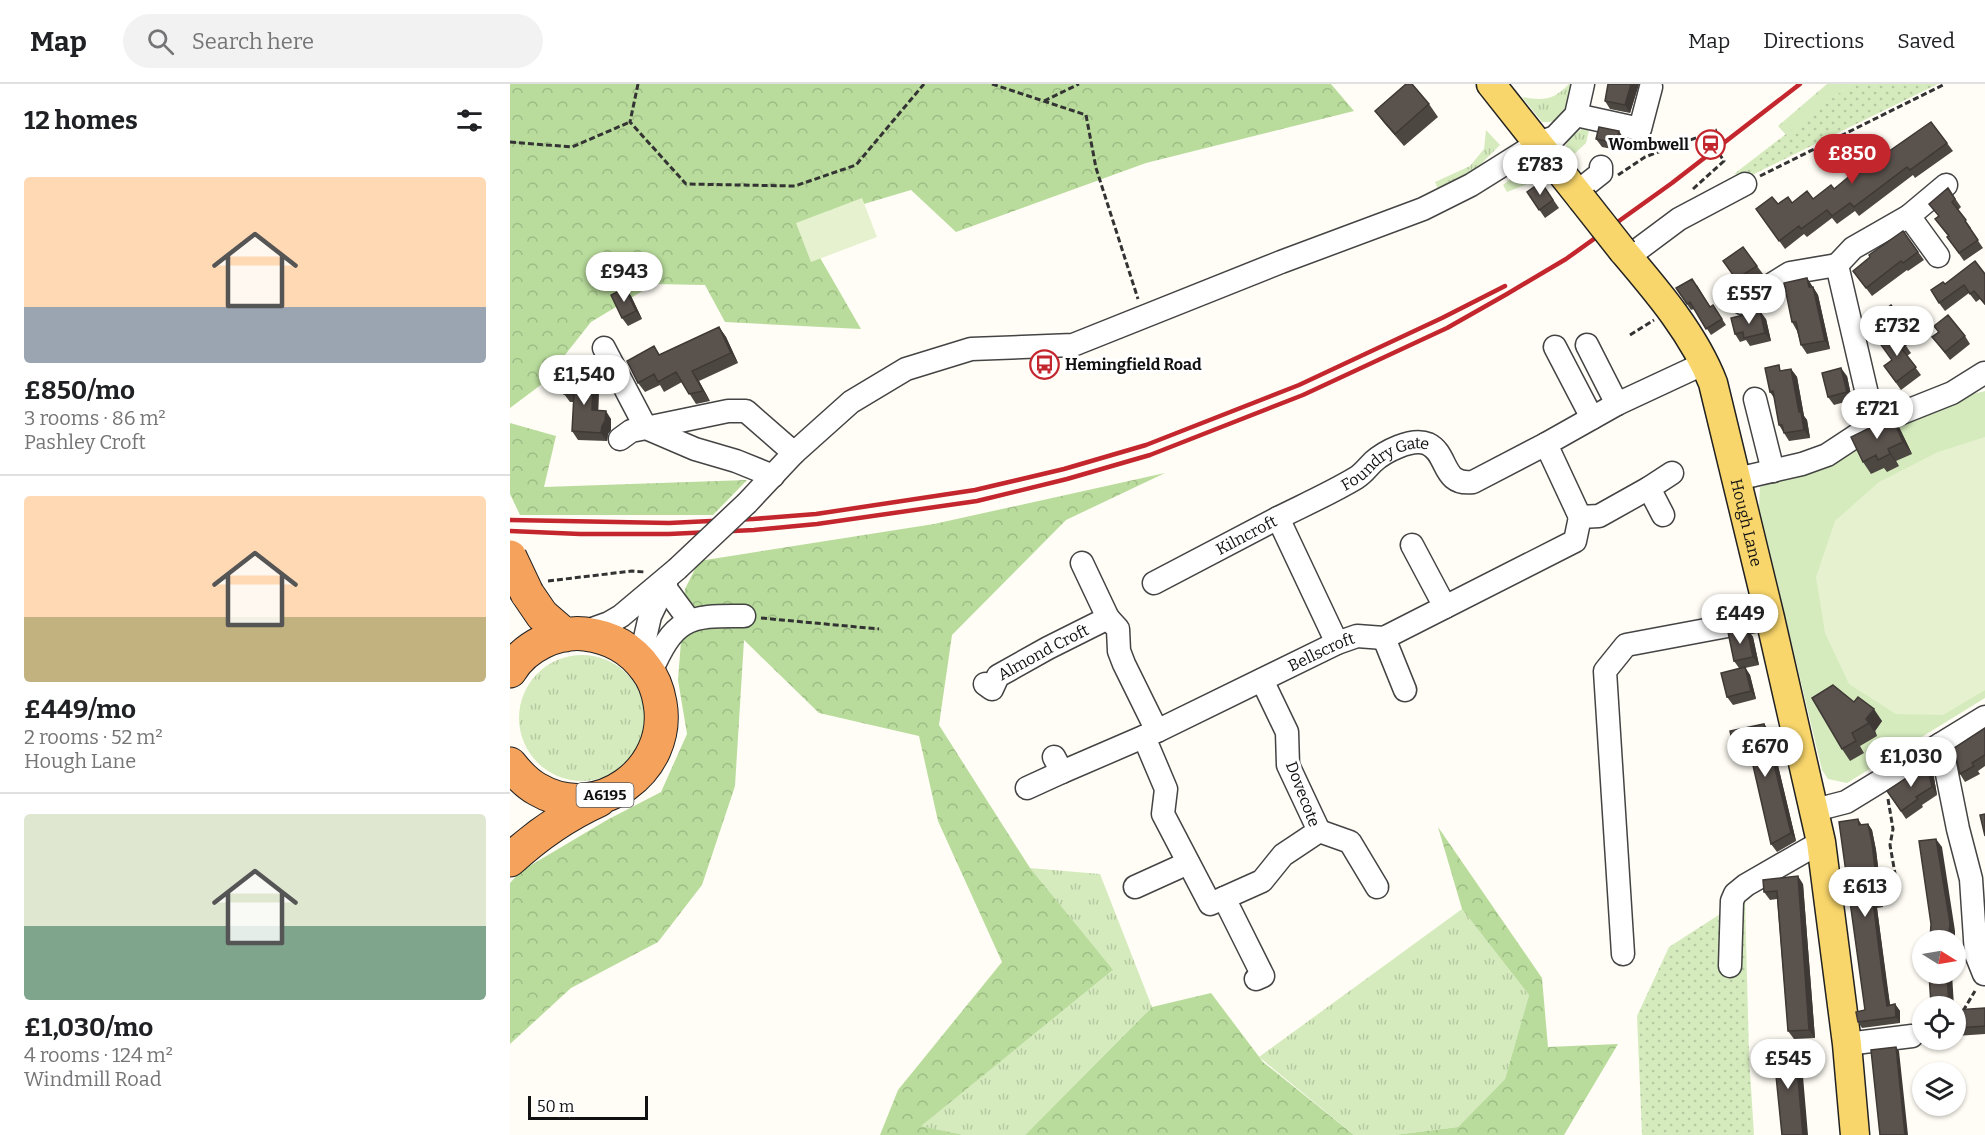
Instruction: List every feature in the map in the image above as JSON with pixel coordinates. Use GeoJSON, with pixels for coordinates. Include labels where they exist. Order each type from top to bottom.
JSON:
{"type":"FeatureCollection","features":[{"type":"Feature","properties":{"kind":"highway"},"geometry":{"type":"LineString","coordinates":[[510,557],[534,588],[542,615],[572,634]]}},
{"type":"Feature","properties":{"kind":"highway"},"geometry":{"type":"LineString","coordinates":[[510,670],[528,651],[545,640],[572,634],[596,635],[612,641],[627,649],[645,667]]}},
{"type":"Feature","properties":{"kind":"highway","name":"A6195"},"geometry":{"type":"LineString","coordinates":[[510,861],[548,829],[579,809],[628,784],[643,770],[654,753],[660,733],[662,713],[658,693],[645,667]]}},
{"type":"Feature","properties":{"kind":"highway","name":"A6195"},"geometry":{"type":"LineString","coordinates":[[510,765],[538,790],[555,797],[574,800],[593,799],[611,794]]}},
{"type":"Feature","properties":{"kind":"main road","name":"Hough Lane"},"geometry":{"type":"LineString","coordinates":[[1491,84],[1670,309],[1705,363],[1713,383],[1815,810],[1847,1044],[1855,1135]]}},
{"type":"Feature","properties":{"kind":"street"},"geometry":{"type":"LineString","coordinates":[[572,634],[609,623],[621,616],[671,576],[747,503],[794,453],[850,402],[906,369],[972,349],[1073,345],[1281,262],[1424,209],[1472,184],[1538,143],[1556,137],[1576,116],[1584,84]]}},
{"type":"Feature","properties":{"kind":"street"},"geometry":{"type":"LineString","coordinates":[[1576,116],[1640,129],[1651,87]]}},
{"type":"Feature","properties":{"kind":"street"},"geometry":{"type":"LineString","coordinates":[[1580,196],[1600,173],[1609,172]]}},
{"type":"Feature","properties":{"kind":"street"},"geometry":{"type":"LineString","coordinates":[[1626,254],[1679,219],[1745,184]]}},
{"type":"Feature","properties":{"kind":"street"},"geometry":{"type":"LineString","coordinates":[[1742,303],[1790,273],[1837,265],[1853,248],[1909,216],[1947,185]]}},
{"type":"Feature","properties":{"kind":"street"},"geometry":{"type":"LineString","coordinates":[[1909,216],[1938,256]]}},
{"type":"Feature","properties":{"kind":"street"},"geometry":{"type":"LineString","coordinates":[[1837,265],[1874,424]]}},
{"type":"Feature","properties":{"kind":"street"},"geometry":{"type":"LineString","coordinates":[[1587,345],[1617,404]]}},
{"type":"Feature","properties":{"kind":"street"},"geometry":{"type":"LineString","coordinates":[[1555,347],[1592,418]]}},
{"type":"Feature","properties":{"kind":"street"},"geometry":{"type":"LineString","coordinates":[[604,348],[646,428],[695,449],[736,461],[773,476]]}},
{"type":"Feature","properties":{"kind":"street","name":"Foundry Gate"},"geometry":{"type":"LineString","coordinates":[[1278,518],[1359,477],[1379,458],[1402,446],[1416,442],[1425,443],[1434,448],[1450,476],[1457,481],[1473,482],[1617,404],[1705,363]]}},
{"type":"Feature","properties":{"kind":"street"},"geometry":{"type":"LineString","coordinates":[[1737,479],[1802,464],[1827,454],[1874,424],[1952,393],[1984,373]]}},
{"type":"Feature","properties":{"kind":"street"},"geometry":{"type":"LineString","coordinates":[[1755,399],[1773,471]]}},
{"type":"Feature","properties":{"kind":"street"},"geometry":{"type":"LineString","coordinates":[[620,440],[631,431],[728,411],[746,411],[794,453]]}},
{"type":"Feature","properties":{"kind":"street"},"geometry":{"type":"LineString","coordinates":[[1546,444],[1580,517],[1599,516],[1672,473]]}},
{"type":"Feature","properties":{"kind":"street"},"geometry":{"type":"LineString","coordinates":[[1649,488],[1663,515]]}},
{"type":"Feature","properties":{"kind":"street","name":"Bellscroft"},"geometry":{"type":"LineString","coordinates":[[1027,788],[1058,764],[1150,734],[1337,643],[1357,636],[1384,638],[1575,541],[1580,517]]}},
{"type":"Feature","properties":{"kind":"street","name":"Kilncroft"},"geometry":{"type":"LineString","coordinates":[[1155,583],[1278,518],[1337,643]]}},
{"type":"Feature","properties":{"kind":"street"},"geometry":{"type":"LineString","coordinates":[[1412,545],[1445,607]]}},
{"type":"Feature","properties":{"kind":"street","name":"Almond Croft"},"geometry":{"type":"LineString","coordinates":[[1082,563],[1108,618],[1118,629],[1119,651],[1150,734]]}},
{"type":"Feature","properties":{"kind":"street"},"geometry":{"type":"LineString","coordinates":[[671,576],[689,621]]}},
{"type":"Feature","properties":{"kind":"street"},"geometry":{"type":"LineString","coordinates":[[645,667],[650,616],[671,576]]}},
{"type":"Feature","properties":{"kind":"street"},"geometry":{"type":"LineString","coordinates":[[645,667],[677,629],[689,621],[710,616],[744,616]]}},
{"type":"Feature","properties":{"kind":"street","name":"Almond Croft"},"geometry":{"type":"LineString","coordinates":[[984,684],[992,689],[998,676],[1108,618]]}},
{"type":"Feature","properties":{"kind":"street"},"geometry":{"type":"LineString","coordinates":[[1623,954],[1605,671],[1626,645],[1770,618]]}},
{"type":"Feature","properties":{"kind":"street"},"geometry":{"type":"LineString","coordinates":[[1384,638],[1405,690]]}},
{"type":"Feature","properties":{"kind":"street","name":"Dovecote"},"geometry":{"type":"LineString","coordinates":[[1224,898],[1262,881],[1283,855],[1319,831],[1288,765],[1287,732],[1262,680]]}},
{"type":"Feature","properties":{"kind":"street"},"geometry":{"type":"LineString","coordinates":[[1815,810],[1846,802],[1985,717]]}},
{"type":"Feature","properties":{"kind":"street"},"geometry":{"type":"LineString","coordinates":[[1150,734],[1166,789],[1163,814],[1210,904],[1224,898],[1263,976],[1256,979]]}},
{"type":"Feature","properties":{"kind":"street"},"geometry":{"type":"LineString","coordinates":[[1941,744],[1958,829],[1971,879],[1976,954],[1984,975]]}},
{"type":"Feature","properties":{"kind":"street"},"geometry":{"type":"LineString","coordinates":[[1319,831],[1350,842],[1377,887]]}},
{"type":"Feature","properties":{"kind":"street"},"geometry":{"type":"LineString","coordinates":[[1730,966],[1731,909],[1735,894],[1746,885],[1821,842]]}},
{"type":"Feature","properties":{"kind":"street"},"geometry":{"type":"LineString","coordinates":[[1135,887],[1188,862]]}},
{"type":"Feature","properties":{"kind":"street"},"geometry":{"type":"LineString","coordinates":[[1847,1044],[1912,1036]]}},
{"type":"Feature","properties":{"kind":"path"},"geometry":{"type":"LineString","coordinates":[[630,122],[638,84]]}},
{"type":"Feature","properties":{"kind":"path"},"geometry":{"type":"LineString","coordinates":[[630,122],[686,184],[795,186],[856,165],[924,84]]}},
{"type":"Feature","properties":{"kind":"path"},"geometry":{"type":"LineString","coordinates":[[992,84],[1086,115],[1096,168],[1144,318]]}},
{"type":"Feature","properties":{"kind":"path"},"geometry":{"type":"LineString","coordinates":[[1044,101],[1079,84]]}},
{"type":"Feature","properties":{"kind":"path"},"geometry":{"type":"LineString","coordinates":[[1745,184],[1944,84]]}},
{"type":"Feature","properties":{"kind":"path"},"geometry":{"type":"LineString","coordinates":[[510,142],[572,147],[630,122]]}},
{"type":"Feature","properties":{"kind":"path"},"geometry":{"type":"LineString","coordinates":[[1609,172],[1717,130]]}},
{"type":"Feature","properties":{"kind":"path"},"geometry":{"type":"LineString","coordinates":[[1630,335],[1670,309]]}},
{"type":"Feature","properties":{"kind":"path"},"geometry":{"type":"LineString","coordinates":[[534,588],[632,571],[671,576]]}},
{"type":"Feature","properties":{"kind":"path"},"geometry":{"type":"LineString","coordinates":[[744,616],[879,629]]}},
{"type":"Feature","properties":{"kind":"path"},"geometry":{"type":"LineString","coordinates":[[1884,780],[1893,829],[1890,845],[1897,885]]}},
{"type":"Feature","properties":{"kind":"path"},"geometry":{"type":"LineString","coordinates":[[1966,1006],[1984,975]]}},
{"type":"Feature","properties":{"kind":"green space"},"geometry":{"type":"Polygon","coordinates":[[[510,84],[1331,84],[1354,111],[1146,163],[956,232],[911,190],[800,223],[861,329],[725,322],[705,285],[654,284],[591,322],[542,384],[510,408],[510,84]]]}},
{"type":"Feature","properties":{"kind":"green space"},"geometry":{"type":"Polygon","coordinates":[[[1569,84],[1575,84],[1569,105],[1563,116],[1551,122],[1542,122],[1522,97],[1548,98],[1569,84]]]}},
{"type":"Feature","properties":{"kind":"green space"},"geometry":{"type":"Polygon","coordinates":[[[1827,84],[1851,84],[1786,135],[1778,126],[1827,84]]]}},
{"type":"Feature","properties":{"kind":"green space"},"geometry":{"type":"Polygon","coordinates":[[[1851,84],[1938,84],[1752,175],[1734,174],[1851,84]]]}},
{"type":"Feature","properties":{"kind":"green space"},"geometry":{"type":"Polygon","coordinates":[[[1585,126],[1590,126],[1586,143],[1571,157],[1563,151],[1569,139],[1585,126]]]}},
{"type":"Feature","properties":{"kind":"green space"},"geometry":{"type":"Polygon","coordinates":[[[1486,130],[1500,145],[1474,171],[1438,189],[1435,182],[1470,166],[1484,149],[1486,130]]]}},
{"type":"Feature","properties":{"kind":"green space"},"geometry":{"type":"Polygon","coordinates":[[[1522,170],[1528,177],[1527,184],[1507,192],[1503,185],[1522,170]]]}},
{"type":"Feature","properties":{"kind":"green space"},"geometry":{"type":"Polygon","coordinates":[[[862,198],[877,237],[811,262],[796,223],[862,198]]]}},
{"type":"Feature","properties":{"kind":"green space"},"geometry":{"type":"Polygon","coordinates":[[[1985,391],[1985,698],[1847,783],[1828,779],[1822,770],[1759,507],[1760,487],[1833,462],[1875,433],[1969,395],[1985,391]]]}},
{"type":"Feature","properties":{"kind":"green space"},"geometry":{"type":"Polygon","coordinates":[[[510,423],[556,436],[544,487],[747,480],[713,515],[520,515],[510,494],[510,423]]]}},
{"type":"Feature","properties":{"kind":"green space"},"geometry":{"type":"Polygon","coordinates":[[[1985,437],[1985,690],[1943,715],[1896,714],[1849,684],[1825,633],[1816,577],[1835,521],[1879,482],[1938,452],[1985,437]]]}},
{"type":"Feature","properties":{"kind":"green space"},"geometry":{"type":"Polygon","coordinates":[[[1165,473],[1066,520],[952,635],[939,725],[1030,868],[1113,970],[921,1126],[964,1135],[880,1135],[898,1090],[1002,962],[938,821],[919,736],[819,713],[744,640],[735,786],[702,885],[658,942],[571,988],[510,1044],[510,883],[521,871],[607,820],[661,792],[687,734],[678,680],[685,589],[699,561],[934,524],[1165,473]]]}},
{"type":"Feature","properties":{"kind":"green space"},"geometry":{"type":"Polygon","coordinates":[[[582,655],[606,660],[626,674],[640,694],[645,718],[640,742],[626,762],[606,776],[582,781],[558,776],[538,762],[524,742],[519,718],[524,694],[538,674],[558,660],[582,655]]]}},
{"type":"Feature","properties":{"kind":"green space"},"geometry":{"type":"Polygon","coordinates":[[[1438,827],[1542,978],[1548,1047],[1618,1044],[1564,1135],[1394,1135],[1458,1127],[1505,1079],[1529,995],[1462,909],[1438,827]]]}},
{"type":"Feature","properties":{"kind":"green space"},"geometry":{"type":"Polygon","coordinates":[[[1030,868],[1100,874],[1152,1007],[1025,1135],[964,1135],[920,1126],[1112,971],[1030,868]]]}},
{"type":"Feature","properties":{"kind":"green space"},"geometry":{"type":"Polygon","coordinates":[[[1745,898],[1749,1056],[1754,1135],[1642,1135],[1637,1016],[1669,947],[1745,898]]]}},
{"type":"Feature","properties":{"kind":"green space"},"geometry":{"type":"Polygon","coordinates":[[[1462,909],[1529,995],[1505,1079],[1458,1127],[1394,1135],[1354,1135],[1259,1057],[1462,909]]]}},
{"type":"Feature","properties":{"kind":"green space"},"geometry":{"type":"Polygon","coordinates":[[[1211,993],[1263,1062],[1354,1135],[1025,1135],[1152,1007],[1211,993]]]}},
{"type":"Feature","properties":{"kind":"building"},"geometry":{"type":"Polygon","coordinates":[[[1406,84],[1412,84],[1429,104],[1395,134],[1375,111],[1406,84]]]}},
{"type":"Feature","properties":{"kind":"building"},"geometry":{"type":"Polygon","coordinates":[[[1608,84],[1631,84],[1625,105],[1605,101],[1608,84]]]}},
{"type":"Feature","properties":{"kind":"building"},"geometry":{"type":"Polygon","coordinates":[[[1931,122],[1947,143],[1910,170],[1907,167],[1854,207],[1850,203],[1832,216],[1827,210],[1801,229],[1799,226],[1779,241],[1756,209],[1772,197],[1778,204],[1788,197],[1792,203],[1807,191],[1813,199],[1831,185],[1834,189],[1869,160],[1872,163],[1931,122]]]}},
{"type":"Feature","properties":{"kind":"building"},"geometry":{"type":"Polygon","coordinates":[[[1599,127],[1619,131],[1616,143],[1596,139],[1599,127]]]}},
{"type":"Feature","properties":{"kind":"building"},"geometry":{"type":"Polygon","coordinates":[[[1541,182],[1553,200],[1539,210],[1527,192],[1541,182]]]}},
{"type":"Feature","properties":{"kind":"building"},"geometry":{"type":"Polygon","coordinates":[[[1948,188],[1955,199],[1952,202],[1978,240],[1959,253],[1935,219],[1939,216],[1929,204],[1948,188]]]}},
{"type":"Feature","properties":{"kind":"building"},"geometry":{"type":"Polygon","coordinates":[[[1903,231],[1918,252],[1903,263],[1901,261],[1866,288],[1853,271],[1870,257],[1869,255],[1903,231]]]}},
{"type":"Feature","properties":{"kind":"building"},"geometry":{"type":"Polygon","coordinates":[[[1743,247],[1757,266],[1736,279],[1723,261],[1743,247]]]}},
{"type":"Feature","properties":{"kind":"building"},"geometry":{"type":"Polygon","coordinates":[[[1975,261],[1985,274],[1985,304],[1974,291],[1970,294],[1964,285],[1939,303],[1931,290],[1943,282],[1945,284],[1975,261]]]}},
{"type":"Feature","properties":{"kind":"building"},"geometry":{"type":"Polygon","coordinates":[[[1807,278],[1809,287],[1813,287],[1825,341],[1801,345],[1796,322],[1792,322],[1784,283],[1807,278]]]}},
{"type":"Feature","properties":{"kind":"building"},"geometry":{"type":"Polygon","coordinates":[[[1692,279],[1710,307],[1713,305],[1722,319],[1706,329],[1690,302],[1687,304],[1676,288],[1692,279]]]}},
{"type":"Feature","properties":{"kind":"building"},"geometry":{"type":"Polygon","coordinates":[[[625,288],[636,311],[622,318],[611,295],[625,288]]]}},
{"type":"Feature","properties":{"kind":"building"},"geometry":{"type":"Polygon","coordinates":[[[1891,305],[1903,321],[1884,335],[1872,319],[1891,305]]]}},
{"type":"Feature","properties":{"kind":"building"},"geometry":{"type":"Polygon","coordinates":[[[1760,311],[1765,333],[1744,338],[1743,332],[1735,334],[1731,318],[1760,311]]]}},
{"type":"Feature","properties":{"kind":"building"},"geometry":{"type":"Polygon","coordinates":[[[1948,315],[1965,336],[1945,352],[1932,337],[1939,332],[1934,326],[1948,315]]]}},
{"type":"Feature","properties":{"kind":"building"},"geometry":{"type":"Polygon","coordinates":[[[719,327],[731,353],[692,371],[703,391],[689,394],[676,372],[658,382],[654,374],[638,383],[627,361],[654,346],[659,355],[719,327]]]}},
{"type":"Feature","properties":{"kind":"building"},"geometry":{"type":"Polygon","coordinates":[[[1895,331],[1906,345],[1901,348],[1916,367],[1896,382],[1884,366],[1892,360],[1879,342],[1895,331]]]}},
{"type":"Feature","properties":{"kind":"building"},"geometry":{"type":"Polygon","coordinates":[[[1779,365],[1780,371],[1791,369],[1804,430],[1784,433],[1782,425],[1779,425],[1773,391],[1770,392],[1765,368],[1779,365]]]}},
{"type":"Feature","properties":{"kind":"building"},"geometry":{"type":"Polygon","coordinates":[[[1841,368],[1847,392],[1828,397],[1822,373],[1841,368]]]}},
{"type":"Feature","properties":{"kind":"building"},"geometry":{"type":"Polygon","coordinates":[[[565,377],[593,378],[592,410],[606,411],[601,433],[572,431],[574,394],[564,394],[565,377]]]}},
{"type":"Feature","properties":{"kind":"building"},"geometry":{"type":"Polygon","coordinates":[[[1892,417],[1903,442],[1888,449],[1890,454],[1878,460],[1876,455],[1863,462],[1851,437],[1892,417]]]}},
{"type":"Feature","properties":{"kind":"building"},"geometry":{"type":"Polygon","coordinates":[[[1747,629],[1753,657],[1734,661],[1728,632],[1747,629]]]}},
{"type":"Feature","properties":{"kind":"building"},"geometry":{"type":"Polygon","coordinates":[[[1745,667],[1751,691],[1727,697],[1721,673],[1745,667]]]}},
{"type":"Feature","properties":{"kind":"building"},"geometry":{"type":"Polygon","coordinates":[[[1833,685],[1854,702],[1858,697],[1874,709],[1866,719],[1869,723],[1852,733],[1856,741],[1842,749],[1812,698],[1833,685]]]}},
{"type":"Feature","properties":{"kind":"building"},"geometry":{"type":"Polygon","coordinates":[[[1764,724],[1791,833],[1771,844],[1749,748],[1735,752],[1730,731],[1764,724]]]}},
{"type":"Feature","properties":{"kind":"building"},"geometry":{"type":"Polygon","coordinates":[[[1985,728],[1985,755],[1972,763],[1974,766],[1960,774],[1954,748],[1985,728]]]}},
{"type":"Feature","properties":{"kind":"building"},"geometry":{"type":"Polygon","coordinates":[[[1927,764],[1932,787],[1916,797],[1918,799],[1901,811],[1887,791],[1927,764]]]}},
{"type":"Feature","properties":{"kind":"building"},"geometry":{"type":"Polygon","coordinates":[[[1985,814],[1985,836],[1980,815],[1985,814]]]}},
{"type":"Feature","properties":{"kind":"building"},"geometry":{"type":"Polygon","coordinates":[[[1858,819],[1859,825],[1868,824],[1872,843],[1879,901],[1873,902],[1883,980],[1887,1006],[1895,1004],[1896,1017],[1858,1022],[1856,1012],[1865,1010],[1839,822],[1858,819]]]}},
{"type":"Feature","properties":{"kind":"building"},"geometry":{"type":"Polygon","coordinates":[[[1936,839],[1950,923],[1949,930],[1931,930],[1919,841],[1936,839]]]}},
{"type":"Feature","properties":{"kind":"building"},"geometry":{"type":"Polygon","coordinates":[[[1798,876],[1809,1030],[1788,1031],[1777,891],[1764,892],[1763,880],[1798,876]]]}},
{"type":"Feature","properties":{"kind":"building"},"geometry":{"type":"Polygon","coordinates":[[[1930,984],[1948,984],[1948,996],[1930,996],[1930,984]]]}},
{"type":"Feature","properties":{"kind":"building"},"geometry":{"type":"Polygon","coordinates":[[[1985,1008],[1985,1026],[1966,1027],[1966,1009],[1985,1008]]]}},
{"type":"Feature","properties":{"kind":"building"},"geometry":{"type":"Polygon","coordinates":[[[1795,1045],[1803,1135],[1782,1135],[1773,1046],[1795,1045]]]}},
{"type":"Feature","properties":{"kind":"building"},"geometry":{"type":"Polygon","coordinates":[[[1896,1047],[1905,1135],[1880,1135],[1871,1050],[1896,1047]]]}},
{"type":"Feature","properties":{"kind":"railway"},"geometry":{"type":"LineString","coordinates":[[510,531],[669,534],[817,524],[977,501],[1067,479],[1150,455],[1303,395],[1447,328],[1507,294],[1566,259],[1672,183],[1800,84]]}},
{"type":"Feature","properties":{"kind":"railway"},"geometry":{"type":"LineString","coordinates":[[510,520],[669,523],[753,519],[816,514],[975,490],[1064,469],[1146,445],[1299,385],[1505,286]]}},
{"type":"Feature","properties":{"kind":"place","name":"Wombwell"},"geometry":{"type":"Point","coordinates":[1710,144]}},
{"type":"Feature","properties":{"kind":"place","name":"Hemingfield Road"},"geometry":{"type":"Point","coordinates":[1044,364]}}]}
